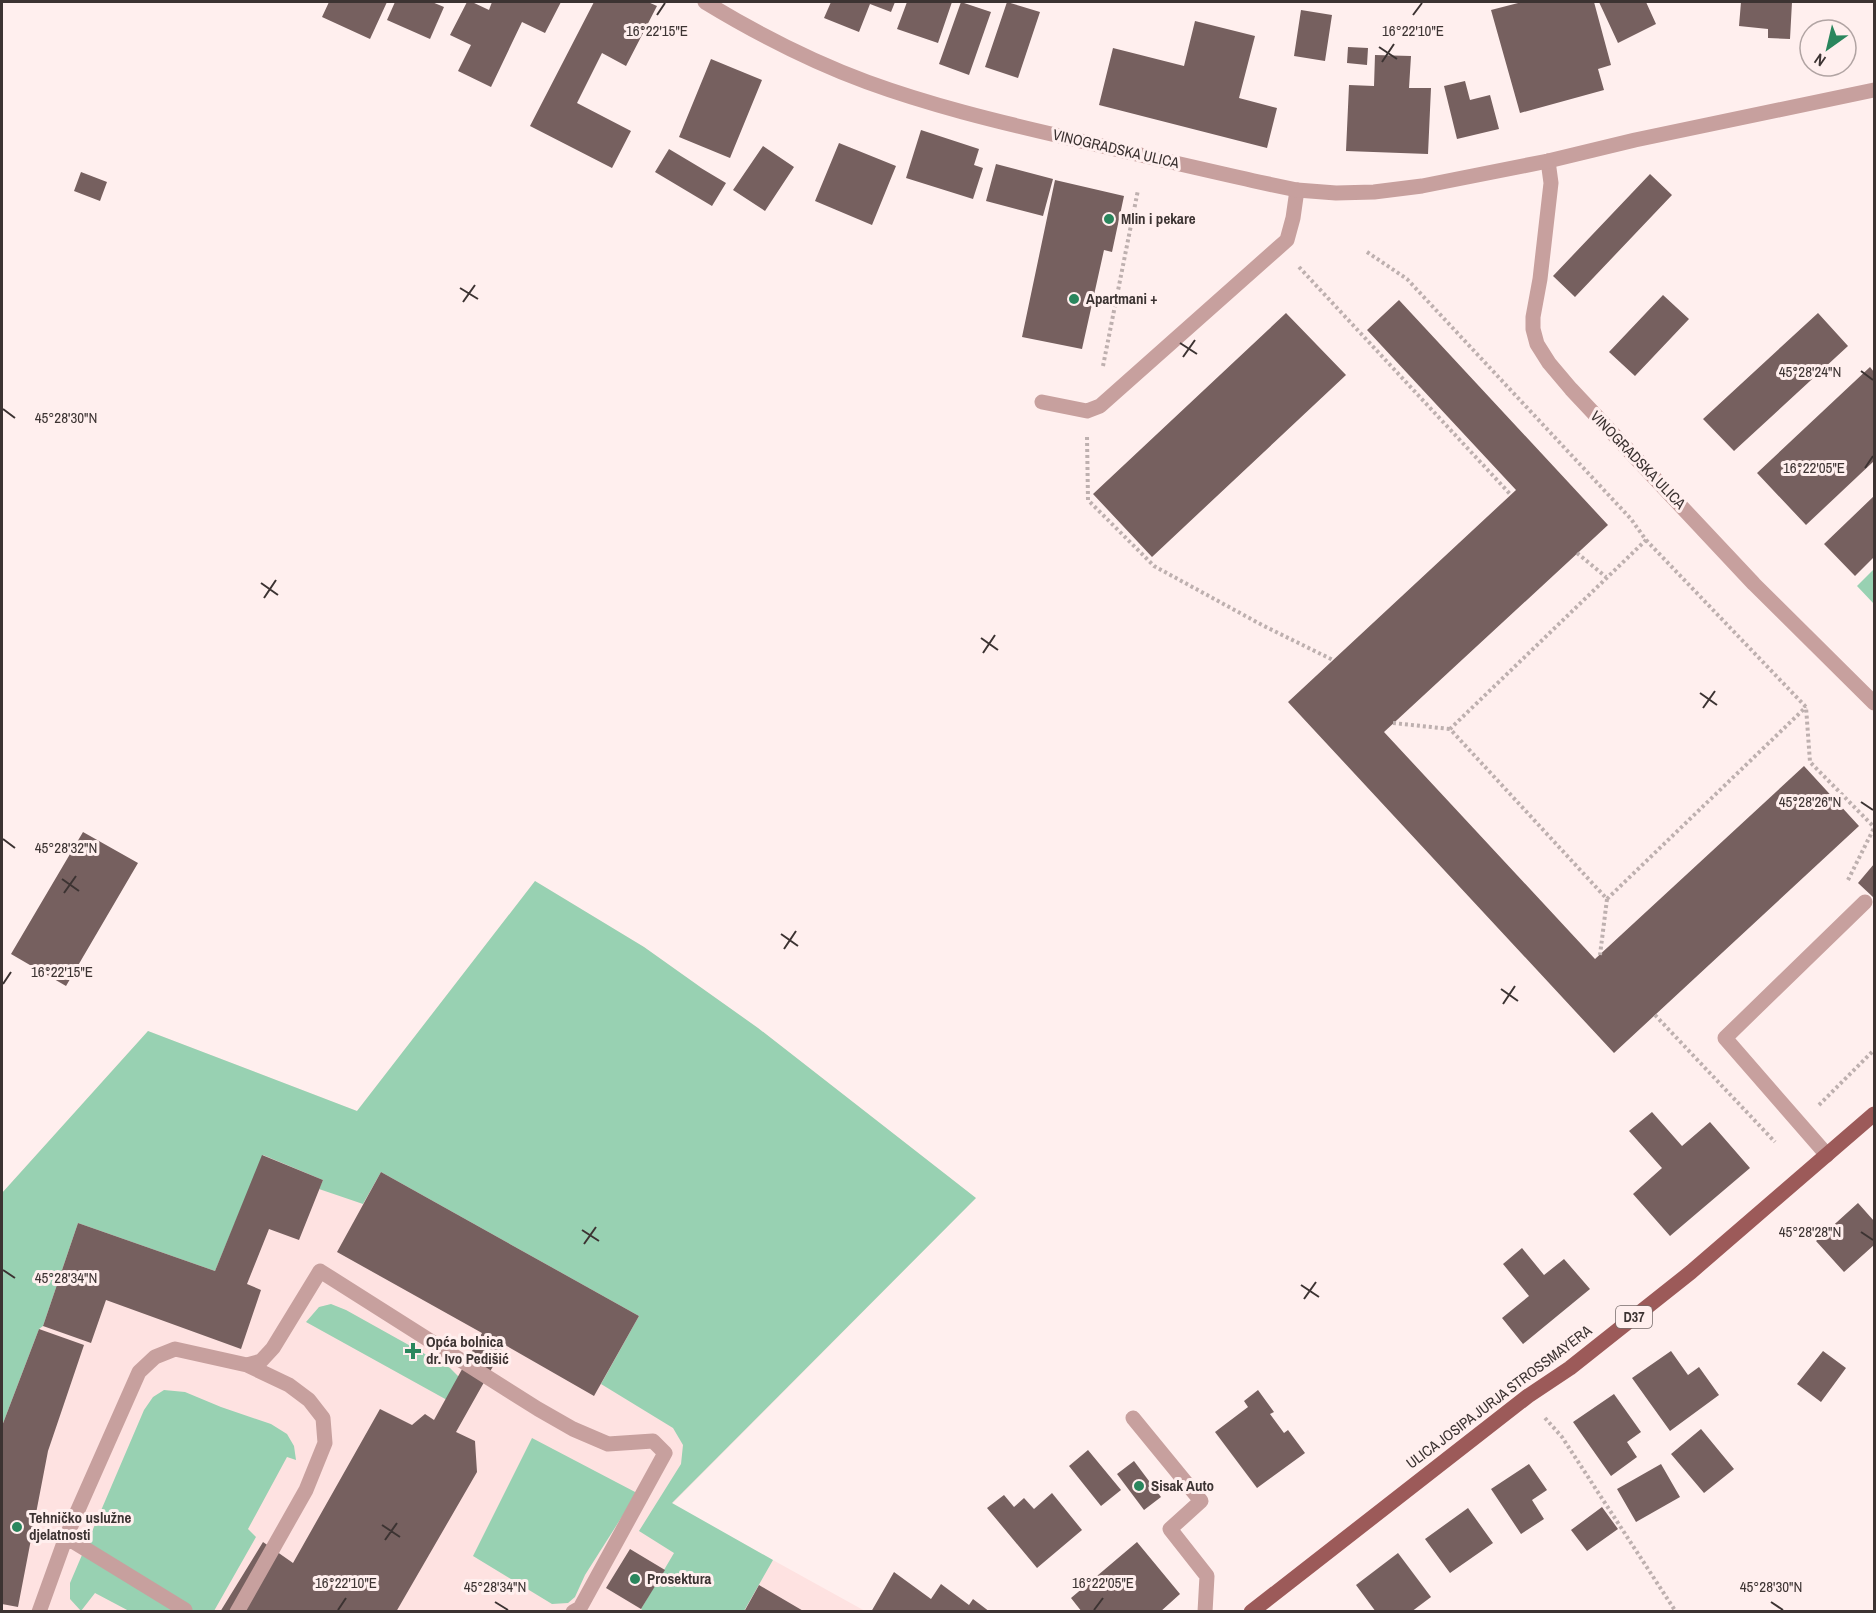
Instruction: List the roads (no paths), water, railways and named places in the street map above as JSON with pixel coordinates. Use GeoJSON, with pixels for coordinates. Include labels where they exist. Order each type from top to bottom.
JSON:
{"type":"FeatureCollection","features":[{"type":"Feature","properties":{"kind":"main road","name":"ULICA JOSIPA JURJA STROSSMAYERA"},"geometry":{"type":"LineString","coordinates":[[1251,1611],[1528,1396],[1570,1368],[1691,1272],[1875,1114]]}},
{"type":"Feature","properties":{"kind":"street","name":"VINOGRADSKA ULICA"},"geometry":{"type":"LineString","coordinates":[[705,2],[748,28],[794,51],[894,92],[1004,123],[1259,182],[1336,193],[1374,192],[1422,186],[1875,90]]}},
{"type":"Feature","properties":{"kind":"street","name":"VINOGRADSKA ULICA"},"geometry":{"type":"LineString","coordinates":[[1548,161],[1551,183],[1540,279],[1533,317],[1537,344],[1549,363],[1571,389],[1754,584],[1875,703]]}},
{"type":"Feature","properties":{"kind":"street"},"geometry":{"type":"LineString","coordinates":[[1042,402],[1087,411],[1100,406],[1287,240],[1297,189]]}},
{"type":"Feature","properties":{"kind":"street"},"geometry":{"type":"LineString","coordinates":[[1827,1155],[1725,1038],[1866,902]]}},
{"type":"Feature","properties":{"kind":"street"},"geometry":{"type":"LineString","coordinates":[[247,1365],[261,1361],[273,1348],[320,1270],[573,1429],[608,1444],[654,1441],[665,1453],[580,1608],[573,1611]]}},
{"type":"Feature","properties":{"kind":"street"},"geometry":{"type":"LineString","coordinates":[[39,1611],[66,1537],[139,1372],[155,1357],[175,1349],[247,1365],[289,1385],[309,1400],[323,1418],[326,1443],[306,1490],[237,1611]]}},
{"type":"Feature","properties":{"kind":"street"},"geometry":{"type":"LineString","coordinates":[[1133,1418],[1201,1500],[1170,1529],[1207,1576],[1205,1611]]}},
{"type":"Feature","properties":{"kind":"street"},"geometry":{"type":"LineString","coordinates":[[66,1537],[185,1610]]}},
{"type":"Feature","properties":{"kind":"place","name":"Mlin i pekare"},"geometry":{"type":"Point","coordinates":[1109,219]}},
{"type":"Feature","properties":{"kind":"place","name":"Apartmani +"},"geometry":{"type":"Point","coordinates":[1074,299]}},
{"type":"Feature","properties":{"kind":"place","name":"Opća bolnica dr. Ivo Pedišić"},"geometry":{"type":"Point","coordinates":[413,1351]}},
{"type":"Feature","properties":{"kind":"place","name":"Sisak Auto"},"geometry":{"type":"Point","coordinates":[1139,1486]}},
{"type":"Feature","properties":{"kind":"place","name":"Tehničko uslužne djelatnosti"},"geometry":{"type":"Point","coordinates":[17,1527]}},
{"type":"Feature","properties":{"kind":"place","name":"Prosektura"},"geometry":{"type":"Point","coordinates":[635,1579]}}]}
